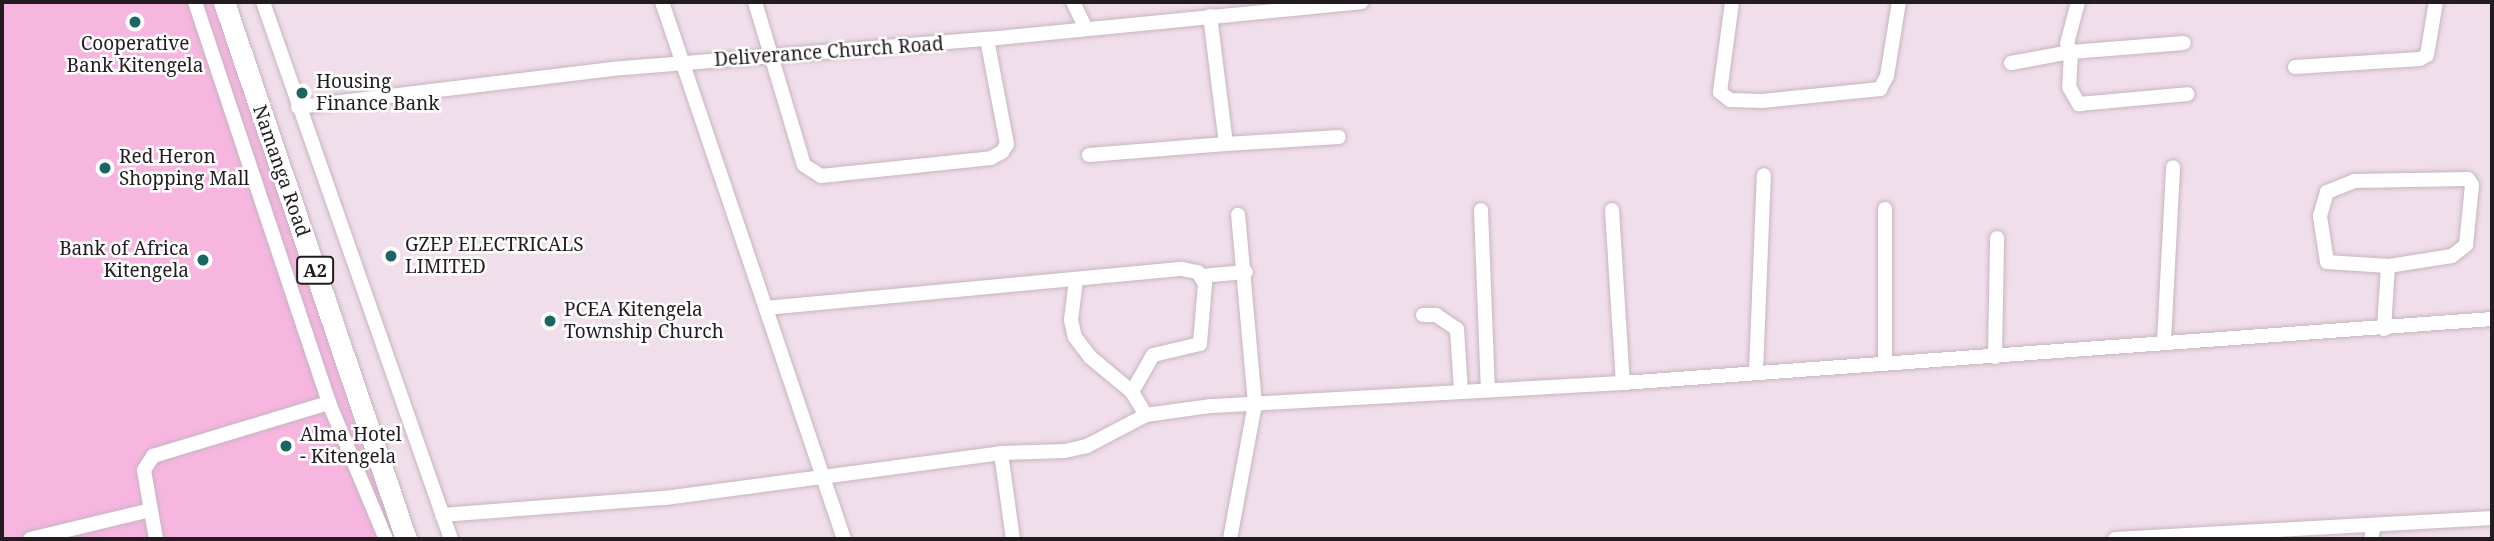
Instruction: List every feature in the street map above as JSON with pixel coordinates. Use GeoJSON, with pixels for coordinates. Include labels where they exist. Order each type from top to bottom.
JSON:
{"type":"FeatureCollection","features":[{"type":"Feature","properties":{"kind":"highway","name":"Namanga Road"},"geometry":{"type":"LineString","coordinates":[[224,2],[389,539]]}},
{"type":"Feature","properties":{"kind":"street"},"geometry":{"type":"LineString","coordinates":[[195,2],[329,404],[389,539]]}},
{"type":"Feature","properties":{"kind":"street"},"geometry":{"type":"LineString","coordinates":[[263,2],[451,539]]}},
{"type":"Feature","properties":{"kind":"street"},"geometry":{"type":"LineString","coordinates":[[662,2],[844,539]]}},
{"type":"Feature","properties":{"kind":"street"},"geometry":{"type":"LineString","coordinates":[[755,2],[804,164],[814,175],[829,177],[991,158],[1002,152],[1007,144],[987,39]]}},
{"type":"Feature","properties":{"kind":"street"},"geometry":{"type":"LineString","coordinates":[[1073,2],[1086,27]]}},
{"type":"Feature","properties":{"kind":"street","name":"Deliverance Church Road"},"geometry":{"type":"LineString","coordinates":[[298,107],[769,54],[987,39],[1086,27],[1361,2]]}},
{"type":"Feature","properties":{"kind":"street"},"geometry":{"type":"LineString","coordinates":[[1732,2],[1720,92],[1730,100],[1762,101],[1880,89],[1887,76],[1899,2]]}},
{"type":"Feature","properties":{"kind":"street"},"geometry":{"type":"LineString","coordinates":[[2078,2],[2067,44],[2071,52],[2069,87],[2079,104],[2188,94]]}},
{"type":"Feature","properties":{"kind":"street"},"geometry":{"type":"LineString","coordinates":[[2295,67],[2420,59],[2427,55],[2436,2]]}},
{"type":"Feature","properties":{"kind":"street"},"geometry":{"type":"LineString","coordinates":[[1210,16],[1226,144]]}},
{"type":"Feature","properties":{"kind":"street"},"geometry":{"type":"LineString","coordinates":[[2011,63],[2071,52],[2184,43]]}},
{"type":"Feature","properties":{"kind":"street"},"geometry":{"type":"LineString","coordinates":[[232,110],[256,100]]}},
{"type":"Feature","properties":{"kind":"street"},"geometry":{"type":"LineString","coordinates":[[1090,155],[1339,137]]}},
{"type":"Feature","properties":{"kind":"street"},"geometry":{"type":"LineString","coordinates":[[2164,341],[2173,167]]}},
{"type":"Feature","properties":{"kind":"street"},"geometry":{"type":"LineString","coordinates":[[1756,371],[1764,176]]}},
{"type":"Feature","properties":{"kind":"street"},"geometry":{"type":"LineString","coordinates":[[2468,179],[2472,185],[2466,245],[2452,256],[2388,266],[2327,262],[2320,216],[2327,192],[2354,181],[2468,179]]}},
{"type":"Feature","properties":{"kind":"street"},"geometry":{"type":"LineString","coordinates":[[1885,209],[1885,362]]}},
{"type":"Feature","properties":{"kind":"street"},"geometry":{"type":"LineString","coordinates":[[1481,210],[1488,390]]}},
{"type":"Feature","properties":{"kind":"street"},"geometry":{"type":"LineString","coordinates":[[1612,210],[1623,383]]}},
{"type":"Feature","properties":{"kind":"street"},"geometry":{"type":"LineString","coordinates":[[1230,539],[1255,404],[1238,215]]}},
{"type":"Feature","properties":{"kind":"street"},"geometry":{"type":"LineString","coordinates":[[1995,357],[1997,238]]}},
{"type":"Feature","properties":{"kind":"street"},"geometry":{"type":"LineString","coordinates":[[2384,329],[2388,266]]}},
{"type":"Feature","properties":{"kind":"street"},"geometry":{"type":"LineString","coordinates":[[766,308],[1182,269],[1201,276],[1245,272]]}},
{"type":"Feature","properties":{"kind":"street"},"geometry":{"type":"LineString","coordinates":[[1132,392],[1153,355],[1200,344],[1205,308],[1201,276]]}},
{"type":"Feature","properties":{"kind":"street"},"geometry":{"type":"LineString","coordinates":[[1076,280],[1071,320],[1075,337],[1090,357],[1132,392],[1146,415]]}},
{"type":"Feature","properties":{"kind":"street"},"geometry":{"type":"LineString","coordinates":[[1423,315],[1436,315],[1457,329],[1461,391]]}},
{"type":"Feature","properties":{"kind":"street"},"geometry":{"type":"LineString","coordinates":[[442,514],[725,491],[822,475],[1001,453],[1087,446],[1146,415],[1255,404],[1623,383],[1756,371],[1995,357],[2164,341],[2384,329],[2492,319]]}},
{"type":"Feature","properties":{"kind":"street"},"geometry":{"type":"LineString","coordinates":[[156,539],[144,470],[153,456],[329,404]]}},
{"type":"Feature","properties":{"kind":"street"},"geometry":{"type":"LineString","coordinates":[[1001,453],[1013,539]]}},
{"type":"Feature","properties":{"kind":"street"},"geometry":{"type":"LineString","coordinates":[[30,539],[151,510]]}},
{"type":"Feature","properties":{"kind":"street"},"geometry":{"type":"LineString","coordinates":[[2115,539],[2372,532],[2492,518]]}},
{"type":"Feature","properties":{"kind":"shaded area"},"geometry":{"type":"Polygon","coordinates":[[[2,2],[224,2],[406,539],[2,539],[2,2]]]}},
{"type":"Feature","properties":{"kind":"place","name":"Cooperative Bank Kitengela"},"geometry":{"type":"Point","coordinates":[135,22]}},
{"type":"Feature","properties":{"kind":"place","name":"Housing Finance Bank"},"geometry":{"type":"Point","coordinates":[302,93]}},
{"type":"Feature","properties":{"kind":"place","name":"Red Heron Shopping Mall"},"geometry":{"type":"Point","coordinates":[105,168]}},
{"type":"Feature","properties":{"kind":"place","name":"GZEP ELECTRICALS LIMITED"},"geometry":{"type":"Point","coordinates":[391,256]}},
{"type":"Feature","properties":{"kind":"place","name":"Bank of Africa Kitengela"},"geometry":{"type":"Point","coordinates":[203,260]}},
{"type":"Feature","properties":{"kind":"place","name":"PCEA Kitengela Township Church"},"geometry":{"type":"Point","coordinates":[550,321]}},
{"type":"Feature","properties":{"kind":"place","name":"Alma Hotel - Kitengela"},"geometry":{"type":"Point","coordinates":[286,446]}}]}
